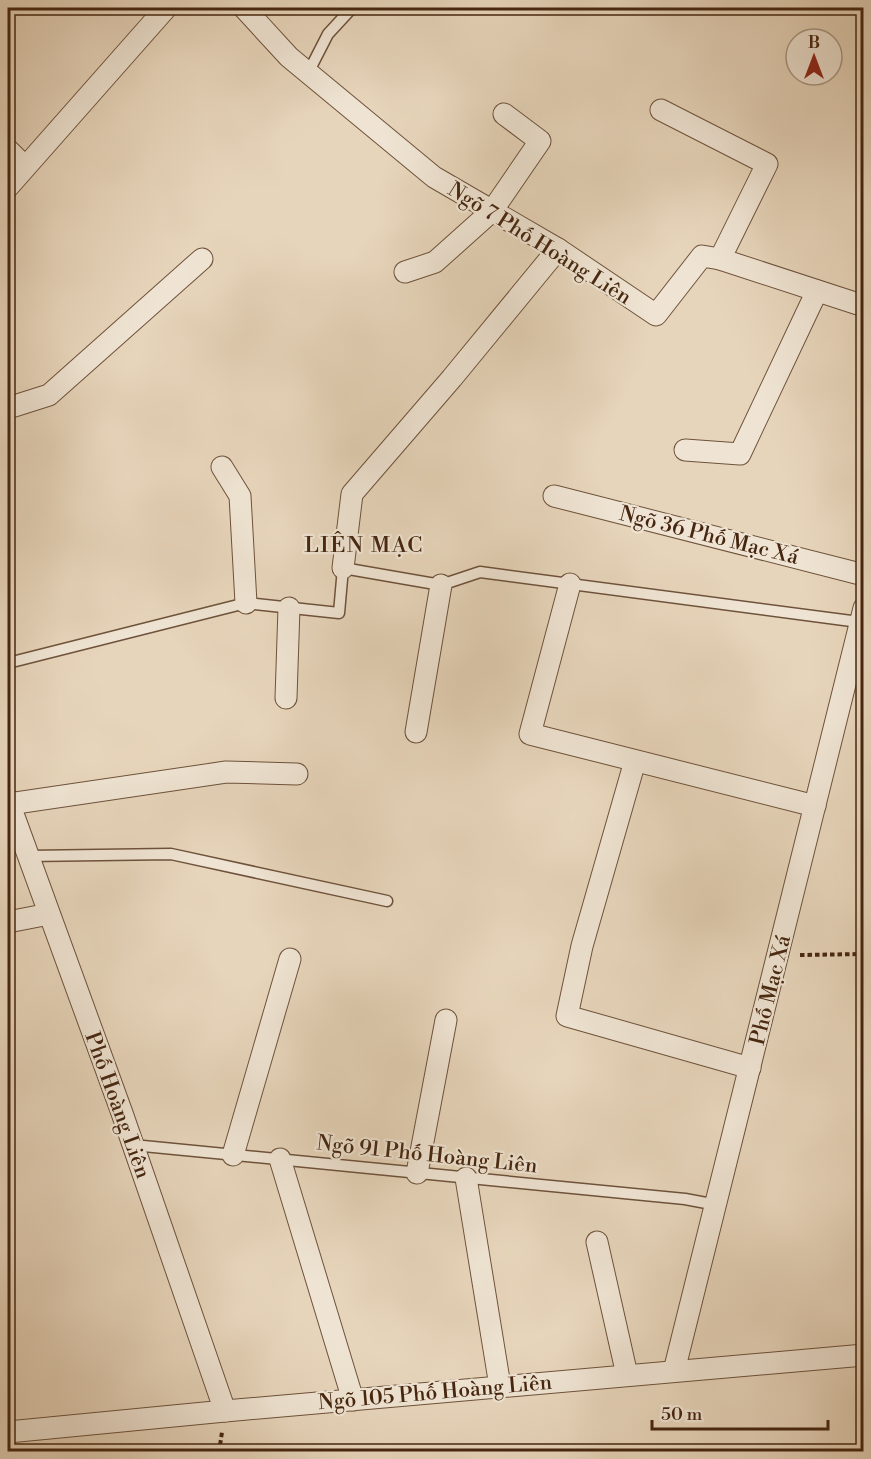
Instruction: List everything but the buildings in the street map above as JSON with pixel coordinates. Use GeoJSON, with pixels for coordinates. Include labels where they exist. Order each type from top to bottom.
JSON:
{"type":"FeatureCollection","features":[{"type":"Feature","properties":{"kind":"street"},"geometry":{"type":"LineString","coordinates":[[8,187],[166,8]]}},
{"type":"Feature","properties":{"kind":"street","name":"Ngõ 7 Phố Hoàng Liên"},"geometry":{"type":"LineString","coordinates":[[244,8],[289,57],[434,177],[558,249],[656,315],[702,256],[720,259]]}},
{"type":"Feature","properties":{"kind":"street"},"geometry":{"type":"LineString","coordinates":[[662,110],[767,164],[720,259],[864,306]]}},
{"type":"Feature","properties":{"kind":"street"},"geometry":{"type":"LineString","coordinates":[[405,272],[435,262],[492,211],[540,141],[504,114]]}},
{"type":"Feature","properties":{"kind":"street"},"geometry":{"type":"LineString","coordinates":[[8,150],[25,167]]}},
{"type":"Feature","properties":{"kind":"street"},"geometry":{"type":"LineString","coordinates":[[343,568],[351,494],[452,378],[558,249]]}},
{"type":"Feature","properties":{"kind":"street"},"geometry":{"type":"LineString","coordinates":[[8,408],[49,395],[202,259]]}},
{"type":"Feature","properties":{"kind":"street"},"geometry":{"type":"LineString","coordinates":[[685,450],[740,454],[817,291]]}},
{"type":"Feature","properties":{"kind":"street"},"geometry":{"type":"LineString","coordinates":[[222,467],[240,496],[246,603]]}},
{"type":"Feature","properties":{"kind":"street","name":"Ngõ 36 Phố Mạc Xá"},"geometry":{"type":"LineString","coordinates":[[554,496],[864,574]]}},
{"type":"Feature","properties":{"kind":"street"},"geometry":{"type":"LineString","coordinates":[[570,584],[530,734],[815,806]]}},
{"type":"Feature","properties":{"kind":"street"},"geometry":{"type":"LineString","coordinates":[[416,732],[441,585]]}},
{"type":"Feature","properties":{"kind":"street"},"geometry":{"type":"LineString","coordinates":[[286,698],[289,608]]}},
{"type":"Feature","properties":{"kind":"street","name":"Phố Mạc Xá"},"geometry":{"type":"LineString","coordinates":[[674,1371],[862,615]]}},
{"type":"Feature","properties":{"kind":"street"},"geometry":{"type":"LineString","coordinates":[[635,761],[582,946],[567,1016],[750,1068]]}},
{"type":"Feature","properties":{"kind":"street"},"geometry":{"type":"LineString","coordinates":[[8,802],[226,772],[297,774]]}},
{"type":"Feature","properties":{"kind":"street","name":"Phố Hoàng Liên"},"geometry":{"type":"LineString","coordinates":[[8,802],[133,1145],[225,1411]]}},
{"type":"Feature","properties":{"kind":"street"},"geometry":{"type":"LineString","coordinates":[[8,922],[49,915]]}},
{"type":"Feature","properties":{"kind":"street"},"geometry":{"type":"LineString","coordinates":[[232,1155],[290,959]]}},
{"type":"Feature","properties":{"kind":"street"},"geometry":{"type":"LineString","coordinates":[[417,1173],[446,1020]]}},
{"type":"Feature","properties":{"kind":"street"},"geometry":{"type":"LineString","coordinates":[[280,1159],[353,1400]]}},
{"type":"Feature","properties":{"kind":"street"},"geometry":{"type":"LineString","coordinates":[[466,1178],[500,1386]]}},
{"type":"Feature","properties":{"kind":"street"},"geometry":{"type":"LineString","coordinates":[[597,1242],[627,1375]]}},
{"type":"Feature","properties":{"kind":"street","name":"Ngõ 105 Phố Hoàng Liên"},"geometry":{"type":"LineString","coordinates":[[8,1432],[864,1355]]}},
{"type":"Feature","properties":{"kind":"lane"},"geometry":{"type":"LineString","coordinates":[[308,73],[328,34],[352,8]]}},
{"type":"Feature","properties":{"kind":"lane"},"geometry":{"type":"LineString","coordinates":[[8,663],[246,603],[339,613],[343,568],[441,585],[480,572],[570,584],[862,615]]}},
{"type":"Feature","properties":{"kind":"lane"},"geometry":{"type":"LineString","coordinates":[[28,856],[171,854],[387,901]]}},
{"type":"Feature","properties":{"kind":"lane","name":"Ngõ 91 Phố Hoàng Liên"},"geometry":{"type":"LineString","coordinates":[[133,1145],[685,1199],[717,1205]]}},
{"type":"Feature","properties":{"kind":"path"},"geometry":{"type":"LineString","coordinates":[[778,956],[864,954]]}},
{"type":"Feature","properties":{"kind":"district","name":"LIÊN MẠC"},"geometry":{"type":"Point","coordinates":[364,544]}}]}
